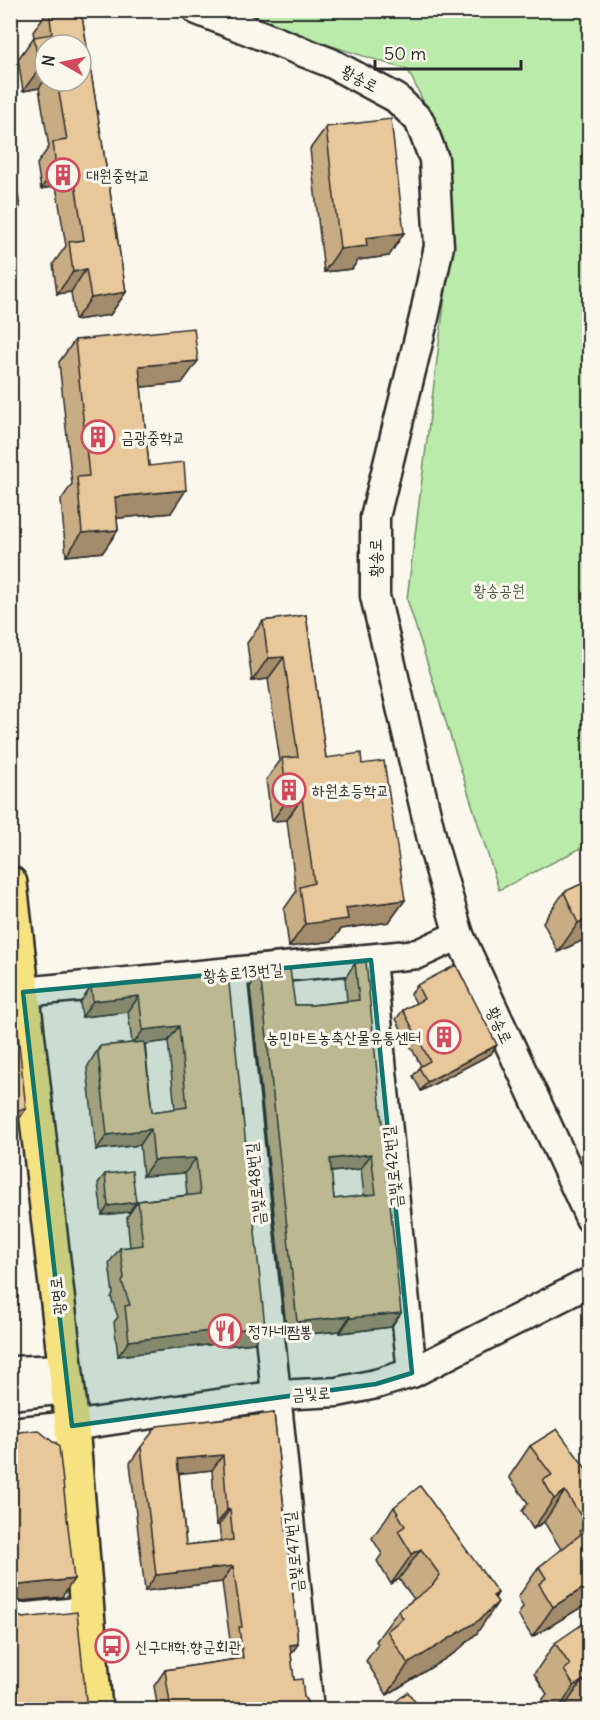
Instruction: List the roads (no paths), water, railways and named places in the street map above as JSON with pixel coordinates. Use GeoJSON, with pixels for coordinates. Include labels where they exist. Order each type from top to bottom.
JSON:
{"type":"FeatureCollection","features":[{"type":"Feature","properties":{"kind":"main road","name":"광명로"},"geometry":{"type":"LineString","coordinates":[[10,883],[72,1426],[95,1710]]}},
{"type":"Feature","properties":{"kind":"street","name":"황송로"},"geometry":{"type":"LineString","coordinates":[[197,10],[331,63],[396,98],[419,120],[434,159],[439,246],[424,318],[375,517],[375,596],[435,852],[459,936],[590,1218]]}},
{"type":"Feature","properties":{"kind":"street","name":"황송로13번길"},"geometry":{"type":"LineString","coordinates":[[23,992],[418,954],[459,936]]}},
{"type":"Feature","properties":{"kind":"street","name":"금빛로42번길"},"geometry":{"type":"LineString","coordinates":[[371,960],[412,1373]]}},
{"type":"Feature","properties":{"kind":"street","name":"금빛로48번길"},"geometry":{"type":"LineString","coordinates":[[232,973],[278,1395]]}},
{"type":"Feature","properties":{"kind":"street","name":"금빛로"},"geometry":{"type":"LineString","coordinates":[[10,1432],[72,1426],[278,1395],[337,1392],[412,1373],[590,1282]]}},
{"type":"Feature","properties":{"kind":"street"},"geometry":{"type":"LineString","coordinates":[[10,1371],[66,1379]]}},
{"type":"Feature","properties":{"kind":"street"},"geometry":{"type":"LineString","coordinates":[[10,1395],[66,1379]]}},
{"type":"Feature","properties":{"kind":"street","name":"금빛로47번길"},"geometry":{"type":"LineString","coordinates":[[278,1395],[309,1710]]}},
{"type":"Feature","properties":{"kind":"street"},"geometry":{"type":"LineString","coordinates":[[10,1619],[87,1611]]}},
{"type":"Feature","properties":{"kind":"place","name":"대원중학교"},"geometry":{"type":"Point","coordinates":[63,175]}},
{"type":"Feature","properties":{"kind":"place","name":"금광중학교"},"geometry":{"type":"Point","coordinates":[98,437]}},
{"type":"Feature","properties":{"kind":"place","name":"하원초등학교"},"geometry":{"type":"Point","coordinates":[289,790]}},
{"type":"Feature","properties":{"kind":"place","name":"농민마트농축산물유통센터"},"geometry":{"type":"Point","coordinates":[444,1037]}},
{"type":"Feature","properties":{"kind":"place","name":"정가네짬뽕"},"geometry":{"type":"Point","coordinates":[225,1331]}},
{"type":"Feature","properties":{"kind":"place","name":"신구대학.향군회관"},"geometry":{"type":"Point","coordinates":[112,1646]}},
{"type":"Feature","properties":{"kind":"park label","name":"황송공원"},"geometry":{"type":"Point","coordinates":[499,590]}}]}
